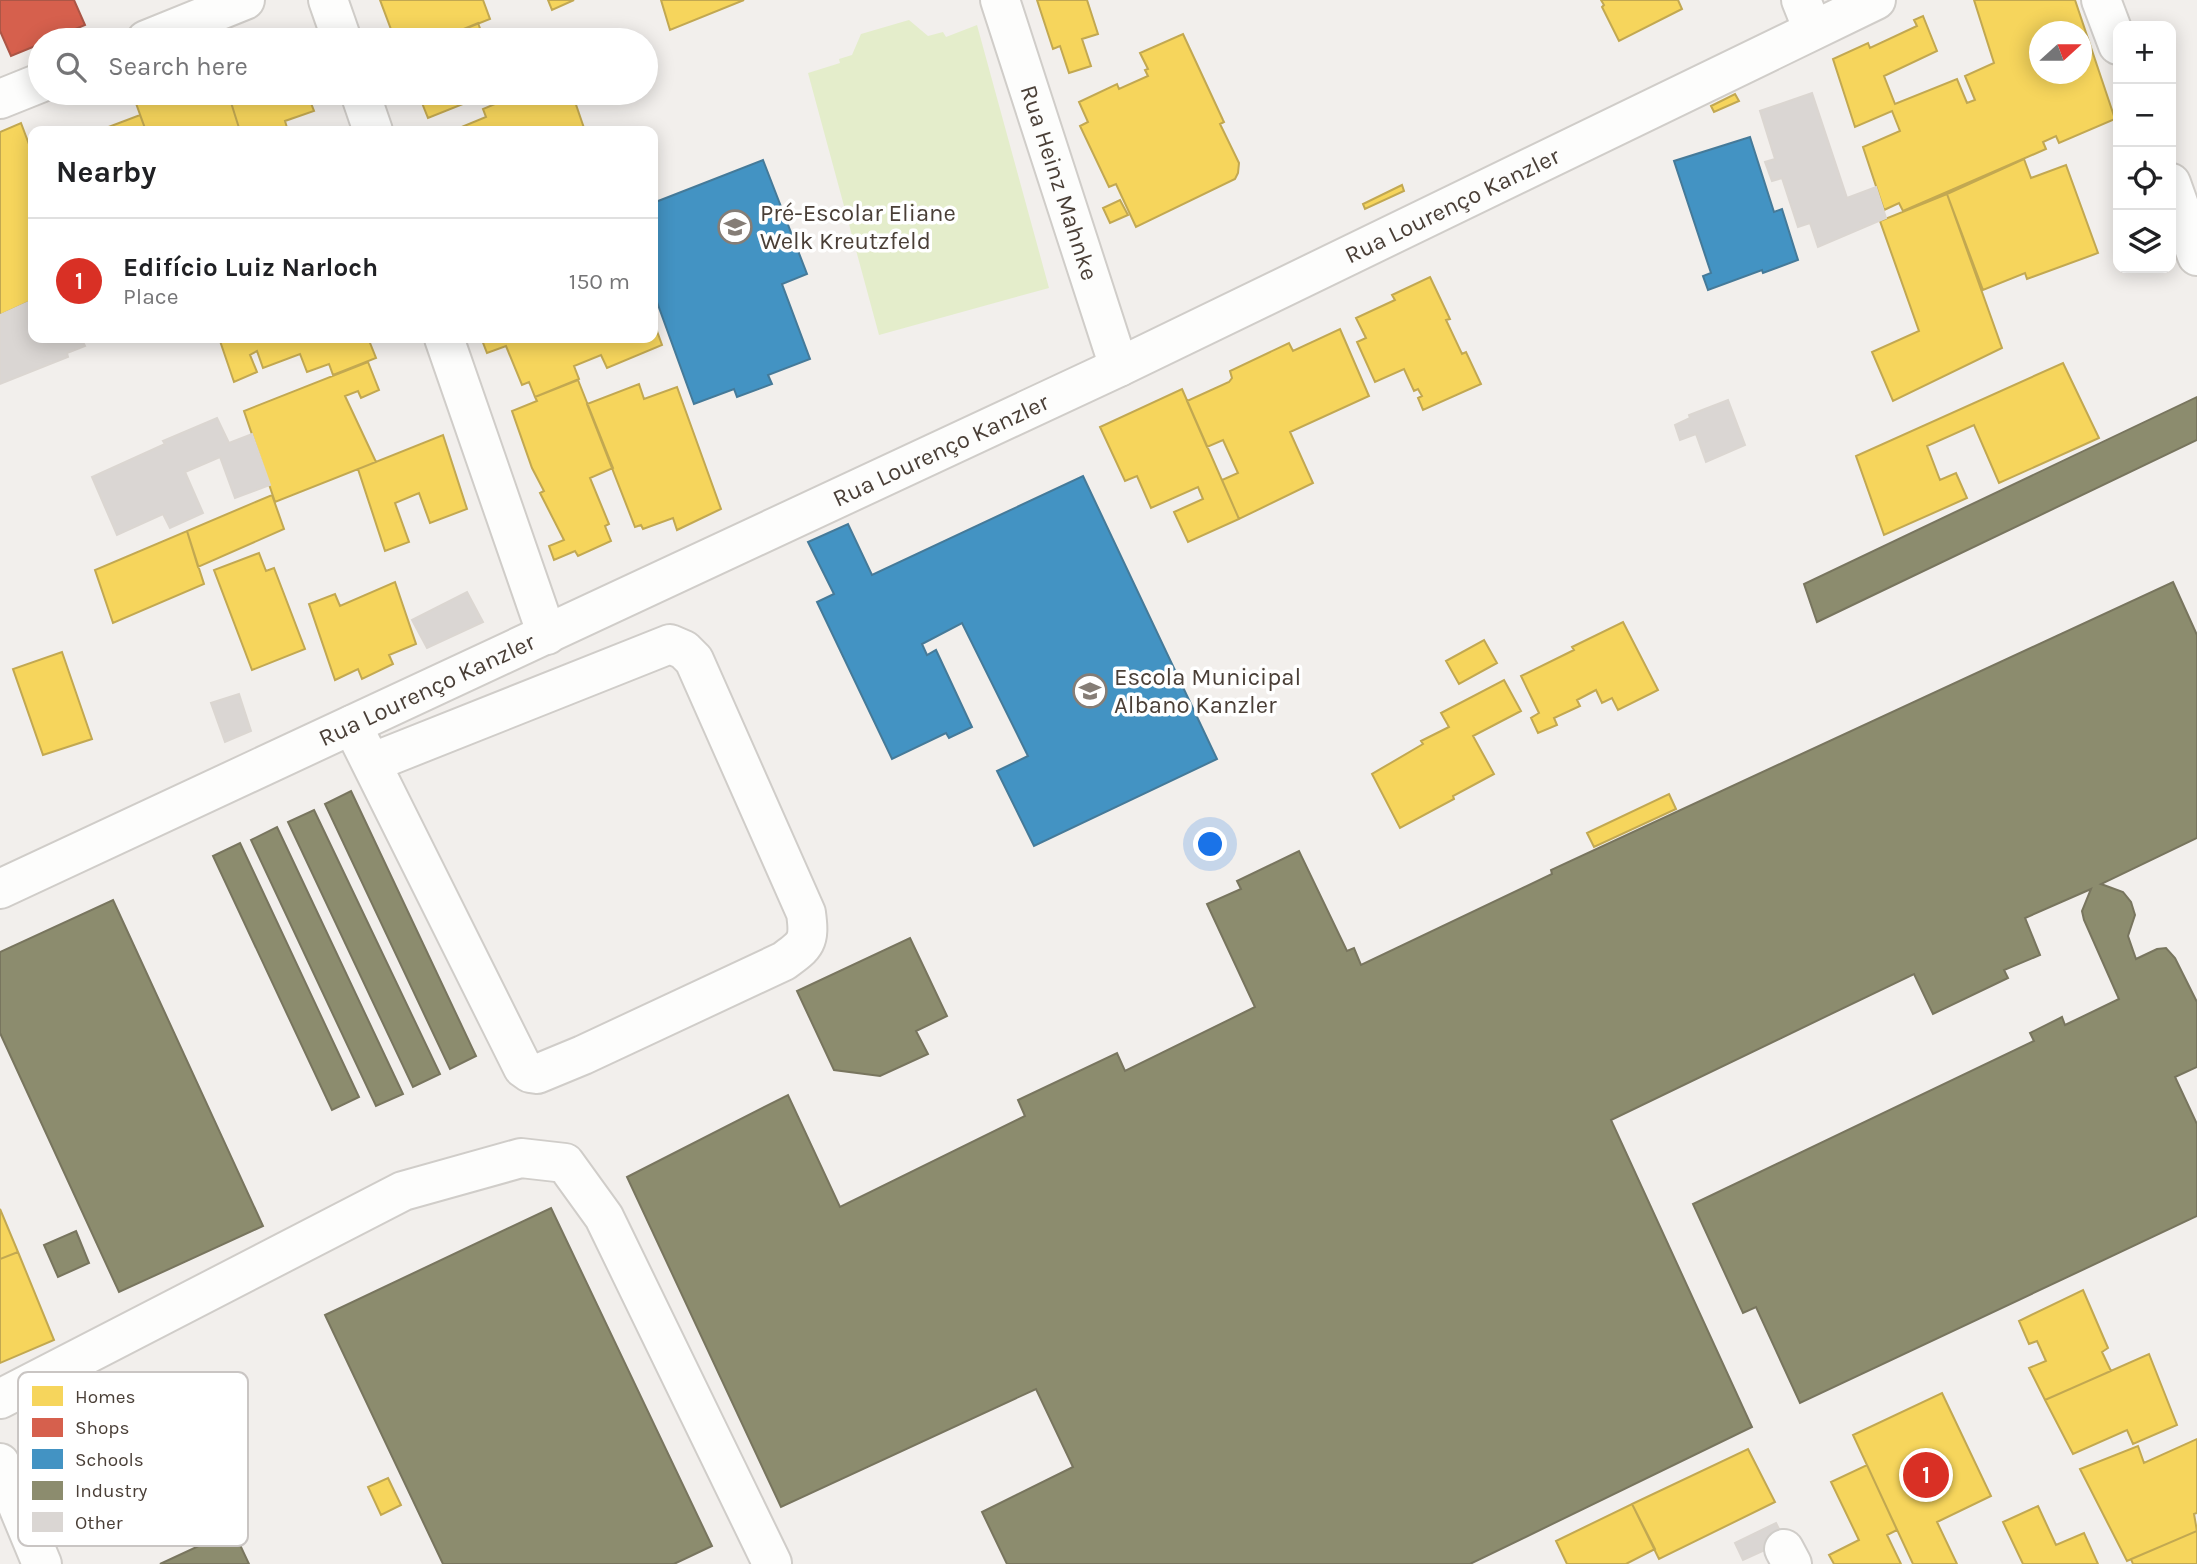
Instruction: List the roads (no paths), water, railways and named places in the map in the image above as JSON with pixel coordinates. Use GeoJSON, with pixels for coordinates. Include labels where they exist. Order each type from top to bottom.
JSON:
{"type":"FeatureCollection","features":[{"type":"Feature","properties":{"kind":"street"},"geometry":{"type":"LineString","coordinates":[[176,28],[245,0]]}},
{"type":"Feature","properties":{"kind":"street"},"geometry":{"type":"LineString","coordinates":[[328,0],[338,28]]}},
{"type":"Feature","properties":{"kind":"street","name":"Rua Heinz Mahnke"},"geometry":{"type":"LineString","coordinates":[[1000,0],[1119,367]]}},
{"type":"Feature","properties":{"kind":"street","name":"Rua Lourenço Kanzler"},"geometry":{"type":"LineString","coordinates":[[0,889],[1119,367],[1807,15],[1876,0]]}},
{"type":"Feature","properties":{"kind":"street"},"geometry":{"type":"LineString","coordinates":[[2101,0],[2113,32]]}},
{"type":"Feature","properties":{"kind":"street"},"geometry":{"type":"LineString","coordinates":[[0,99],[28,88]]}},
{"type":"Feature","properties":{"kind":"street"},"geometry":{"type":"LineString","coordinates":[[364,105],[371,126]]}},
{"type":"Feature","properties":{"kind":"street"},"geometry":{"type":"LineString","coordinates":[[2176,186],[2197,198]]}},
{"type":"Feature","properties":{"kind":"street"},"geometry":{"type":"LineString","coordinates":[[2176,197],[2197,256]]}},
{"type":"Feature","properties":{"kind":"street"},"geometry":{"type":"LineString","coordinates":[[446,343],[547,635]]}},
{"type":"Feature","properties":{"kind":"street"},"geometry":{"type":"LineString","coordinates":[[352,725],[523,1068],[530,1073],[537,1074],[607,1044],[784,961],[805,946],[809,932],[806,913],[694,660],[684,650],[670,644],[371,763]]}},
{"type":"Feature","properties":{"kind":"street"},"geometry":{"type":"LineString","coordinates":[[52,1372],[403,1191],[521,1158],[565,1163],[604,1217],[772,1563]]}},
{"type":"Feature","properties":{"kind":"street"},"geometry":{"type":"LineString","coordinates":[[0,1399],[18,1390]]}},
{"type":"Feature","properties":{"kind":"street"},"geometry":{"type":"LineString","coordinates":[[0,1463],[18,1505]]}},
{"type":"Feature","properties":{"kind":"street"},"geometry":{"type":"LineString","coordinates":[[35,1546],[43,1564]]}},
{"type":"Feature","properties":{"kind":"place","name":"Pré-Escolar Eliane Welk Kreutzfeld"},"geometry":{"type":"Point","coordinates":[735,227]}},
{"type":"Feature","properties":{"kind":"place","name":"Escola Municipal Albano Kanzler"},"geometry":{"type":"Point","coordinates":[1090,691]}},
{"type":"Feature","properties":{"kind":"place","name":"Edifício Luiz Narloch"},"geometry":{"type":"Point","coordinates":[1926,1475]}}]}
